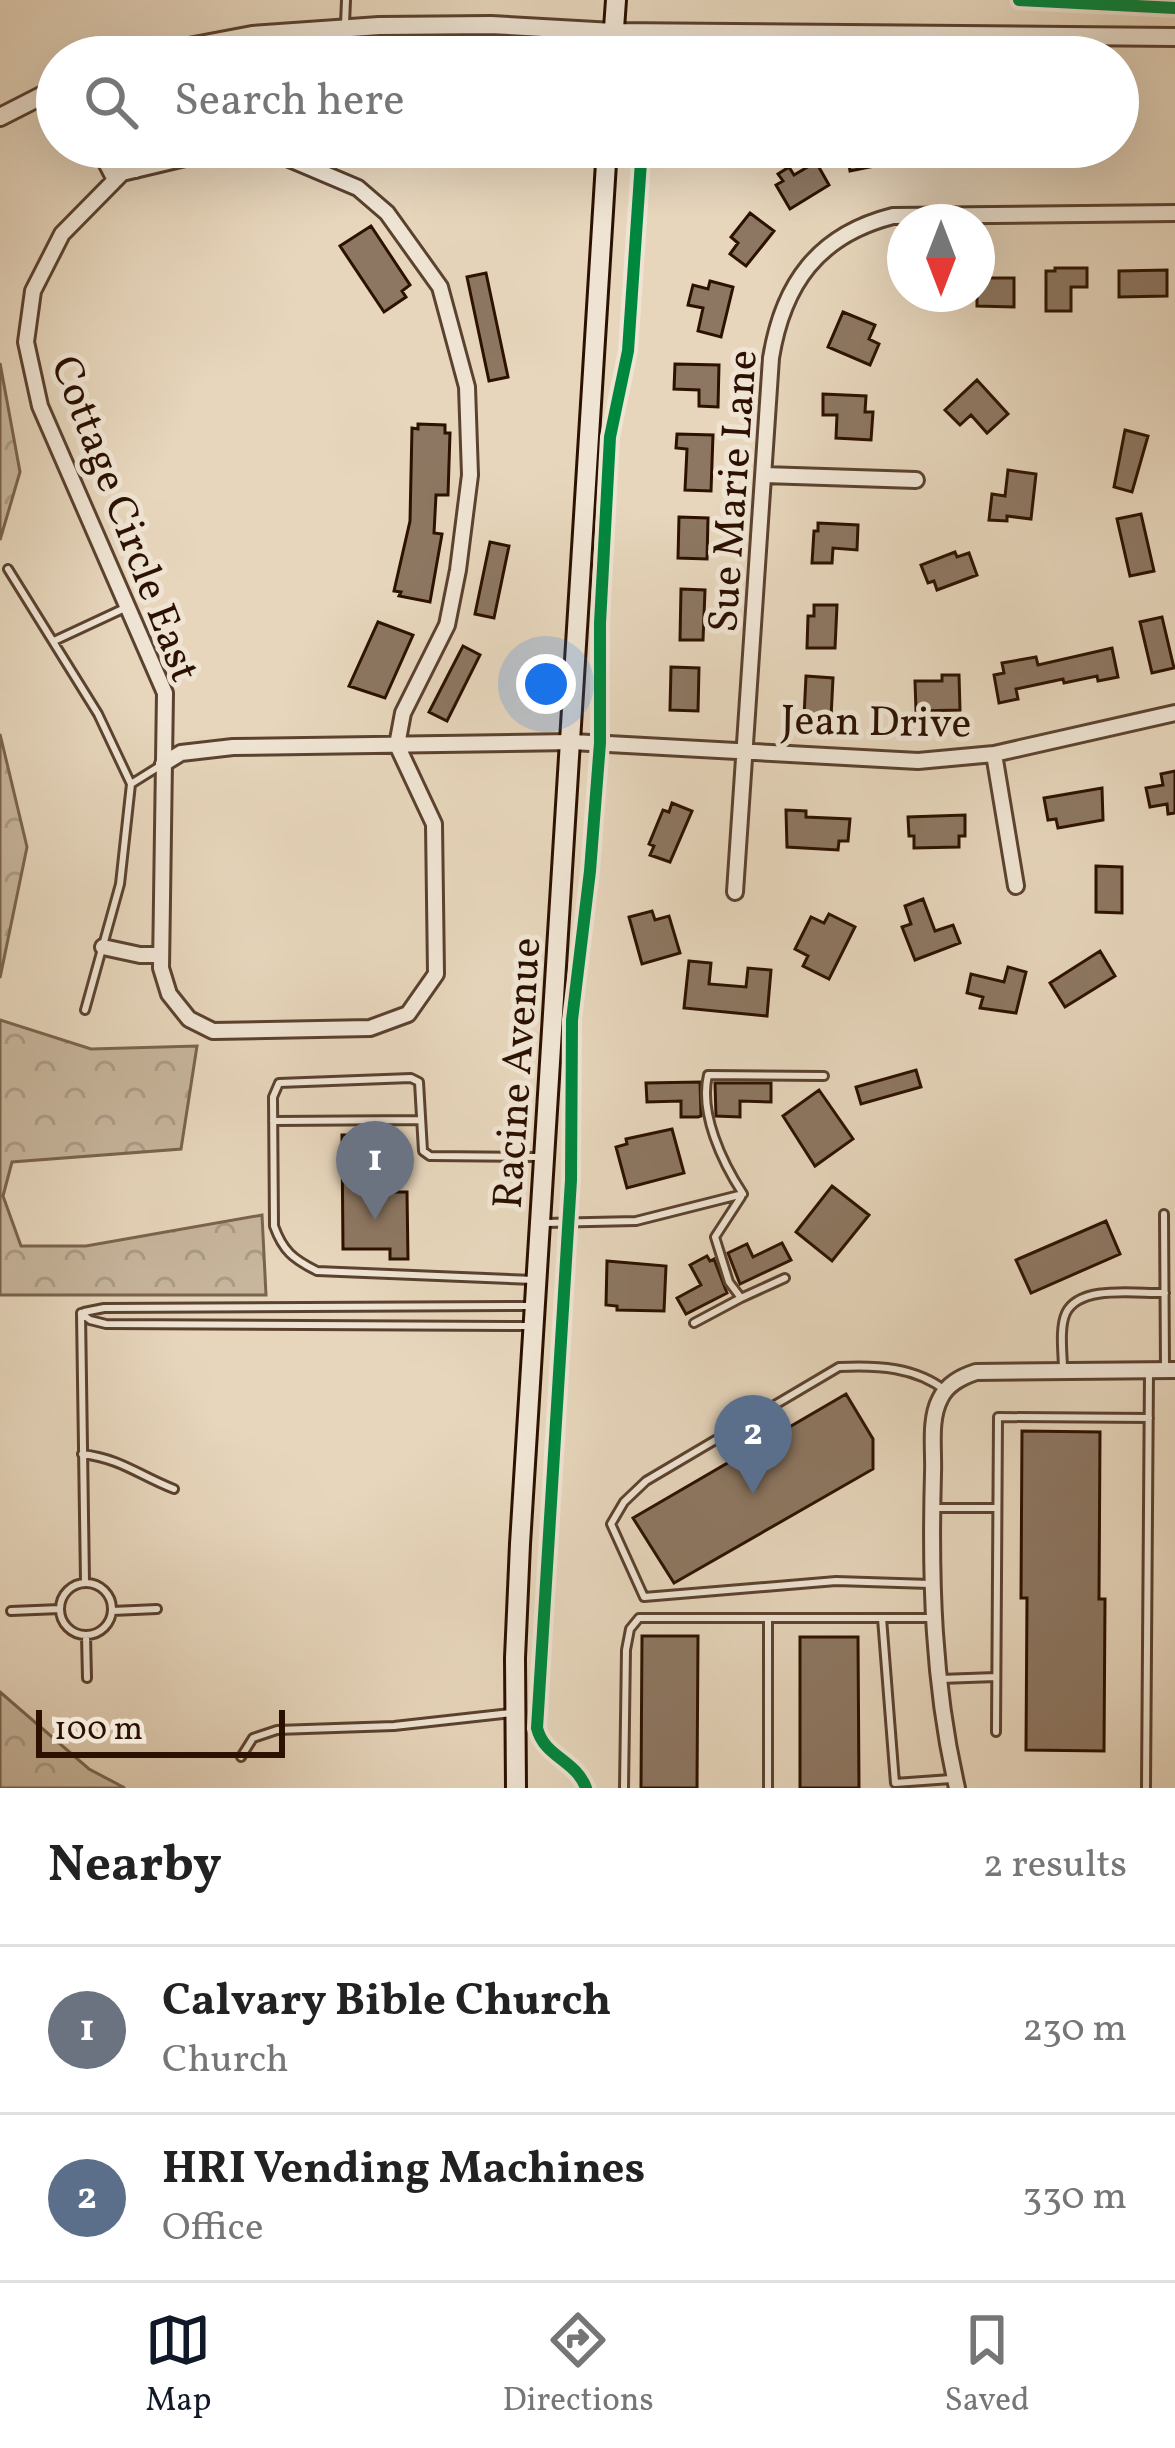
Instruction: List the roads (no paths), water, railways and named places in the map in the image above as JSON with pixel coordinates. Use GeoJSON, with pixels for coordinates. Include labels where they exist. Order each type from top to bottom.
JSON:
{"type":"FeatureCollection","features":[{"type":"Feature","properties":{"kind":"main road"},"geometry":{"type":"LineString","coordinates":[[613,36],[616,0]]}},
{"type":"Feature","properties":{"kind":"main road","name":"Racine Avenue"},"geometry":{"type":"LineString","coordinates":[[516,1788],[514,1713],[535,1306],[606,168]]}},
{"type":"Feature","properties":{"kind":"street"},"geometry":{"type":"LineString","coordinates":[[261,36],[345,27],[491,25],[613,32],[1063,36]]}},
{"type":"Feature","properties":{"kind":"street"},"geometry":{"type":"LineString","coordinates":[[1139,37],[1175,37]]}},
{"type":"Feature","properties":{"kind":"street"},"geometry":{"type":"LineString","coordinates":[[0,117],[36,99]]}},
{"type":"Feature","properties":{"kind":"street"},"geometry":{"type":"LineString","coordinates":[[118,168],[124,174]]}},
{"type":"Feature","properties":{"kind":"street"},"geometry":{"type":"LineString","coordinates":[[124,174],[125,168]]}},
{"type":"Feature","properties":{"kind":"street"},"geometry":{"type":"LineString","coordinates":[[124,174],[147,168]]}},
{"type":"Feature","properties":{"kind":"street"},"geometry":{"type":"LineString","coordinates":[[311,168],[358,188],[386,213],[440,286],[467,387],[470,475],[447,625],[403,713],[398,745],[434,824],[436,974],[408,1014],[370,1028],[213,1030],[189,1019],[169,994],[161,955],[163,764],[181,752],[233,747],[398,745]]}},
{"type":"Feature","properties":{"kind":"street","name":"Cottage Circle East"},"geometry":{"type":"LineString","coordinates":[[124,174],[62,234],[34,291],[26,342],[40,406],[165,693],[163,764]]}},
{"type":"Feature","properties":{"kind":"street","name":"Sue Marie Lane"},"geometry":{"type":"LineString","coordinates":[[735,892],[777,322],[792,286],[833,243],[874,221],[913,214],[1175,212]]}},
{"type":"Feature","properties":{"kind":"street"},"geometry":{"type":"LineString","coordinates":[[764,475],[916,480]]}},
{"type":"Feature","properties":{"kind":"street","name":"Jean Drive"},"geometry":{"type":"LineString","coordinates":[[398,745],[572,742],[918,761],[994,754],[1175,713]]}},
{"type":"Feature","properties":{"kind":"street"},"geometry":{"type":"LineString","coordinates":[[994,754],[1016,886]]}},
{"type":"Feature","properties":{"kind":"street"},"geometry":{"type":"LineString","coordinates":[[103,947],[161,955]]}},
{"type":"Feature","properties":{"kind":"street"},"geometry":{"type":"LineString","coordinates":[[956,1784],[936,1679],[933,1618],[935,1413],[946,1391],[976,1372],[1163,1370]]}},
{"type":"Feature","properties":{"kind":"lane"},"geometry":{"type":"LineString","coordinates":[[345,27],[346,0]]}},
{"type":"Feature","properties":{"kind":"lane"},"geometry":{"type":"LineString","coordinates":[[8,569],[98,714],[131,784],[120,884],[85,1010]]}},
{"type":"Feature","properties":{"kind":"lane"},"geometry":{"type":"LineString","coordinates":[[53,641],[127,607]]}},
{"type":"Feature","properties":{"kind":"lane"},"geometry":{"type":"LineString","coordinates":[[131,784],[163,764]]}},
{"type":"Feature","properties":{"kind":"lane"},"geometry":{"type":"LineString","coordinates":[[743,1194],[726,1168],[704,1094],[708,1075],[824,1076]]}},
{"type":"Feature","properties":{"kind":"lane"},"geometry":{"type":"LineString","coordinates":[[537,1280],[317,1271],[292,1259],[280,1245],[274,1226],[273,1096],[279,1083],[411,1078],[419,1082],[423,1151],[430,1156],[546,1156]]}},
{"type":"Feature","properties":{"kind":"lane"},"geometry":{"type":"LineString","coordinates":[[273,1121],[421,1120]]}},
{"type":"Feature","properties":{"kind":"lane"},"geometry":{"type":"LineString","coordinates":[[541,1223],[636,1221],[743,1194]]}},
{"type":"Feature","properties":{"kind":"lane"},"geometry":{"type":"LineString","coordinates":[[741,1298],[729,1282],[715,1238],[743,1194]]}},
{"type":"Feature","properties":{"kind":"lane"},"geometry":{"type":"LineString","coordinates":[[1146,1788],[1149,1418],[1163,1370],[1164,1214]]}},
{"type":"Feature","properties":{"kind":"lane"},"geometry":{"type":"LineString","coordinates":[[694,1323],[784,1279]]}},
{"type":"Feature","properties":{"kind":"lane"},"geometry":{"type":"LineString","coordinates":[[1063,1370],[1066,1312],[1075,1302],[1090,1295],[1165,1293]]}},
{"type":"Feature","properties":{"kind":"lane"},"geometry":{"type":"LineString","coordinates":[[82,1313],[104,1308],[535,1306]]}},
{"type":"Feature","properties":{"kind":"lane"},"geometry":{"type":"LineString","coordinates":[[82,1313],[106,1324],[534,1326]]}},
{"type":"Feature","properties":{"kind":"lane"},"geometry":{"type":"LineString","coordinates":[[82,1313],[85,1582]]}},
{"type":"Feature","properties":{"kind":"lane"},"geometry":{"type":"LineString","coordinates":[[933,1584],[836,1581],[644,1597],[611,1524],[624,1502],[646,1481],[839,1367],[925,1374],[946,1391]]}},
{"type":"Feature","properties":{"kind":"lane"},"geometry":{"type":"LineString","coordinates":[[996,1732],[998,1417],[1149,1418]]}},
{"type":"Feature","properties":{"kind":"lane"},"geometry":{"type":"LineString","coordinates":[[82,1454],[114,1458],[174,1489]]}},
{"type":"Feature","properties":{"kind":"lane"},"geometry":{"type":"LineString","coordinates":[[933,1508],[997,1508]]}},
{"type":"Feature","properties":{"kind":"lane"},"geometry":{"type":"LineString","coordinates":[[85,1582],[107,1592],[112,1611],[102,1630],[86,1635],[69,1629],[60,1609],[68,1589],[85,1582]]}},
{"type":"Feature","properties":{"kind":"lane"},"geometry":{"type":"LineString","coordinates":[[10,1611],[60,1609]]}},
{"type":"Feature","properties":{"kind":"lane"},"geometry":{"type":"LineString","coordinates":[[112,1611],[157,1609]]}},
{"type":"Feature","properties":{"kind":"lane"},"geometry":{"type":"LineString","coordinates":[[768,1617],[768,1788]]}},
{"type":"Feature","properties":{"kind":"lane"},"geometry":{"type":"LineString","coordinates":[[623,1788],[630,1629],[639,1618],[933,1618]]}},
{"type":"Feature","properties":{"kind":"lane"},"geometry":{"type":"LineString","coordinates":[[882,1618],[895,1783],[956,1784]]}},
{"type":"Feature","properties":{"kind":"lane"},"geometry":{"type":"LineString","coordinates":[[86,1635],[87,1678]]}},
{"type":"Feature","properties":{"kind":"lane"},"geometry":{"type":"LineString","coordinates":[[936,1679],[996,1677]]}},
{"type":"Feature","properties":{"kind":"lane"},"geometry":{"type":"LineString","coordinates":[[241,1757],[253,1738],[277,1730],[394,1726],[514,1713]]}},
{"type":"Feature","properties":{"kind":"place","name":"Calvary Bible Church"},"geometry":{"type":"Point","coordinates":[375,1220]}},
{"type":"Feature","properties":{"kind":"place","name":"HRI Vending Machines"},"geometry":{"type":"Point","coordinates":[753,1494]}}]}
